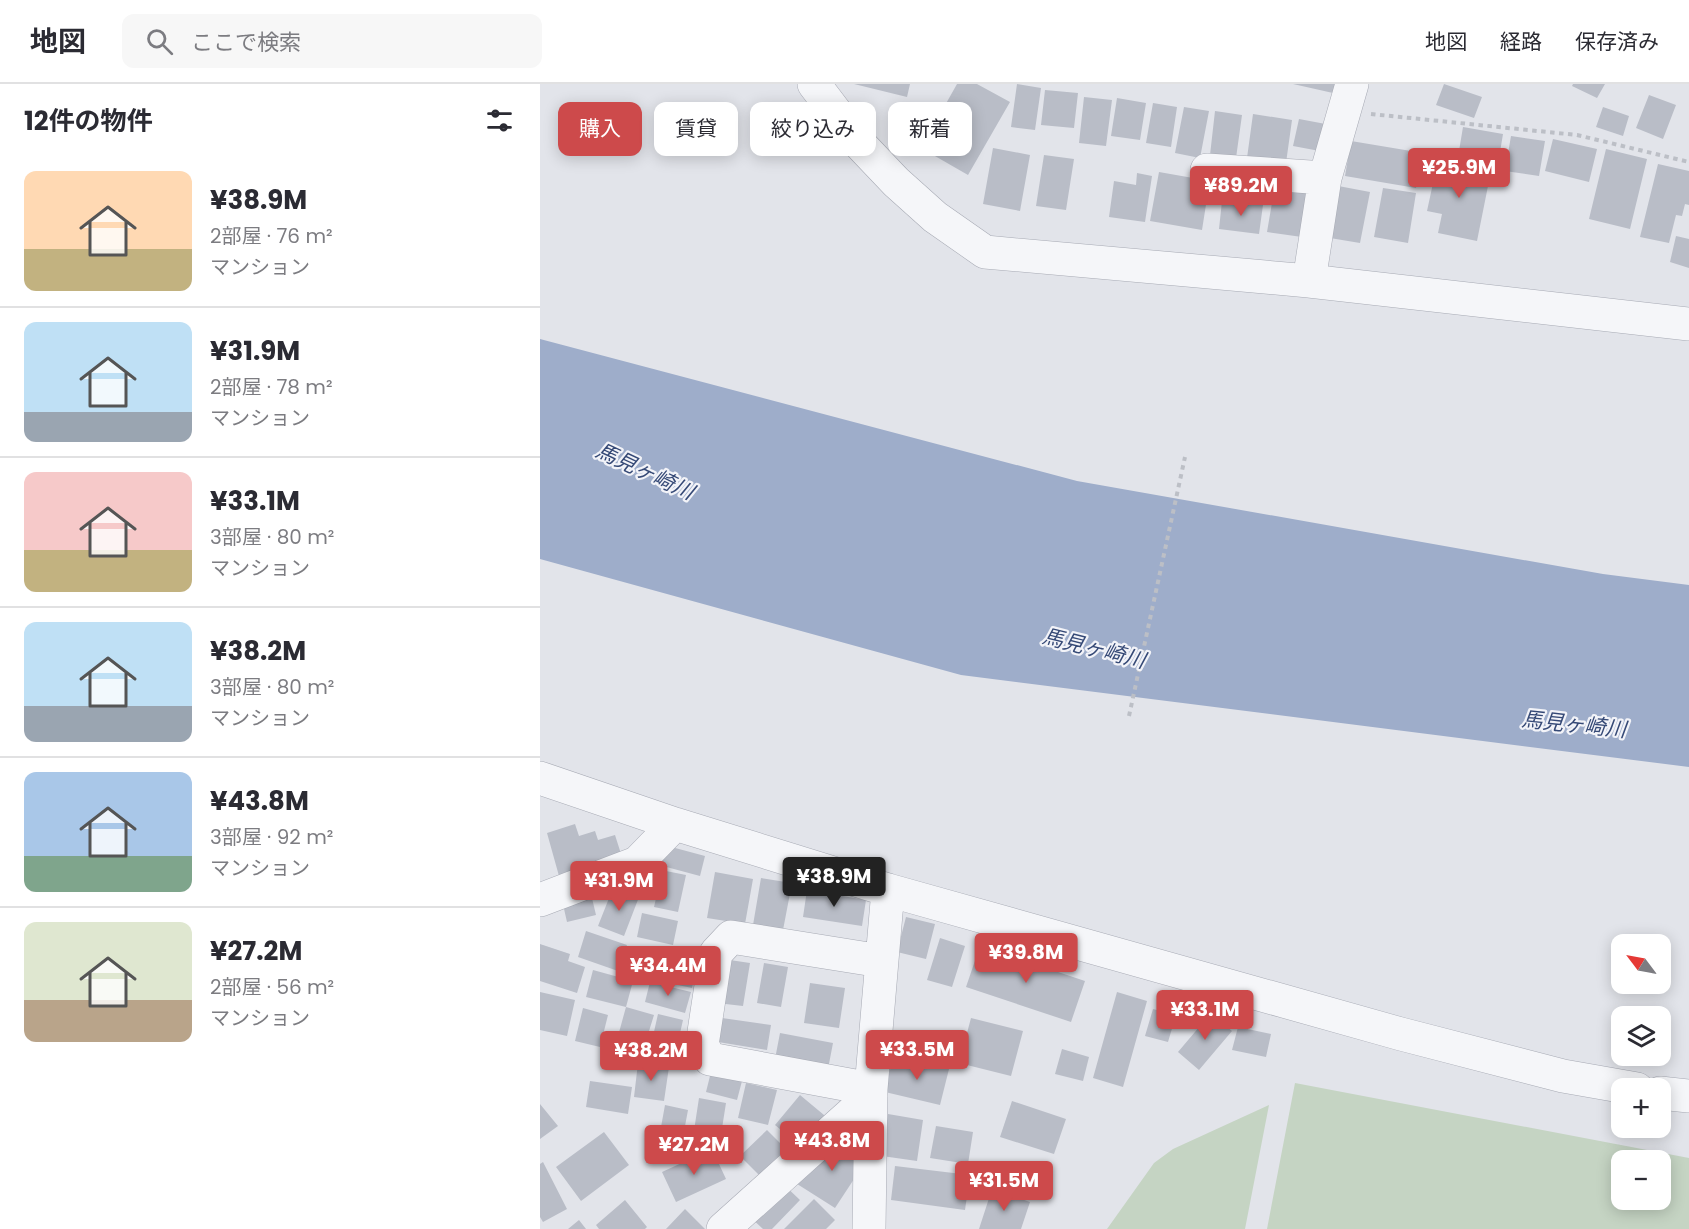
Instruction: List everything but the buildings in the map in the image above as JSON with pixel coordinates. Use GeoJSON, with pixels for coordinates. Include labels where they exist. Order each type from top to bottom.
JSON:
{"type":"FeatureCollection","features":[{"type":"Feature","properties":{"kind":"street"},"geometry":{"type":"LineString","coordinates":[[814,84],[858,142],[896,182],[935,217],[985,252],[1309,281],[1689,324]]}},
{"type":"Feature","properties":{"kind":"street"},"geometry":{"type":"LineString","coordinates":[[1309,281],[1325,178],[1348,98]]}},
{"type":"Feature","properties":{"kind":"street"},"geometry":{"type":"LineString","coordinates":[[1207,170],[1325,178]]}},
{"type":"Feature","properties":{"kind":"street"},"geometry":{"type":"LineString","coordinates":[[541,780],[888,890],[1401,1034],[1563,1076],[1611,1084]]}},
{"type":"Feature","properties":{"kind":"street"},"geometry":{"type":"LineString","coordinates":[[540,900],[637,863],[675,824]]}},
{"type":"Feature","properties":{"kind":"street"},"geometry":{"type":"LineString","coordinates":[[869,1229],[871,1092],[888,890]]}},
{"type":"Feature","properties":{"kind":"street"},"geometry":{"type":"LineString","coordinates":[[871,1092],[710,1059],[702,1045],[716,953],[731,937],[881,961]]}},
{"type":"Feature","properties":{"kind":"street"},"geometry":{"type":"LineString","coordinates":[[723,1229],[871,1092]]}},
{"type":"Feature","properties":{"kind":"street"},"geometry":{"type":"LineString","coordinates":[[1671,1094],[1689,1096]]}},
{"type":"Feature","properties":{"kind":"path"},"geometry":{"type":"LineString","coordinates":[[1348,98],[1577,135],[1689,162]]}},
{"type":"Feature","properties":{"kind":"path"},"geometry":{"type":"LineString","coordinates":[[1129,716],[1185,457]]}},
{"type":"Feature","properties":{"kind":"green space"},"geometry":{"type":"Polygon","coordinates":[[[1295,1083],[1647,1150],[1611,1150],[1611,1210],[1671,1210],[1671,1155],[1689,1158],[1689,1229],[1267,1229],[1295,1083]]]}},
{"type":"Feature","properties":{"kind":"green space"},"geometry":{"type":"Polygon","coordinates":[[[1269,1105],[1245,1229],[1107,1229],[1154,1163],[1173,1149],[1269,1105]]]}},
{"type":"Feature","properties":{"kind":"water","name":"馬見ヶ崎川"},"geometry":{"type":"Polygon","coordinates":[[[540,339],[1077,481],[1603,574],[1689,585],[1689,767],[961,675],[540,559],[540,339]]]}}]}
